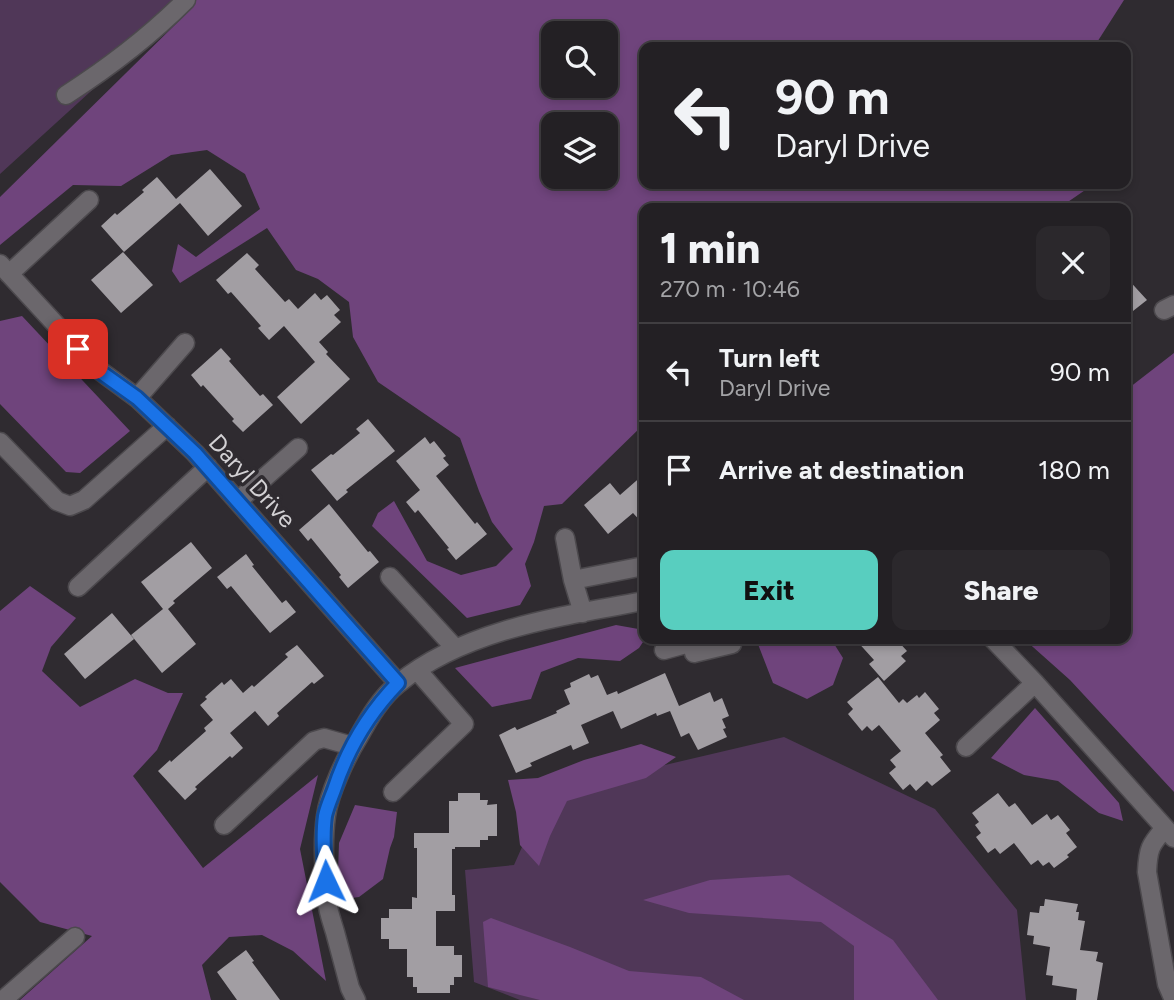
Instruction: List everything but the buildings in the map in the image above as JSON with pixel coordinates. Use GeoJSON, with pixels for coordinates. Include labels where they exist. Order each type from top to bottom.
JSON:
{"type":"FeatureCollection","features":[{"type":"Feature","properties":{"kind":"street"},"geometry":{"type":"LineString","coordinates":[[66,95],[109,67],[160,26],[186,0]]}},
{"type":"Feature","properties":{"kind":"street"},"geometry":{"type":"LineString","coordinates":[[5,269],[89,200]]}},
{"type":"Feature","properties":{"kind":"street","name":"Daryl Drive"},"geometry":{"type":"LineString","coordinates":[[5,269],[95,368],[137,398],[195,453],[398,683]]}},
{"type":"Feature","properties":{"kind":"street"},"geometry":{"type":"LineString","coordinates":[[137,398],[185,343]]}},
{"type":"Feature","properties":{"kind":"street"},"geometry":{"type":"LineString","coordinates":[[0,442],[57,501],[70,506],[85,500],[167,426]]}},
{"type":"Feature","properties":{"kind":"street"},"geometry":{"type":"LineString","coordinates":[[238,501],[298,448]]}},
{"type":"Feature","properties":{"kind":"street"},"geometry":{"type":"LineString","coordinates":[[78,587],[208,467]]}},
{"type":"Feature","properties":{"kind":"street"},"geometry":{"type":"LineString","coordinates":[[565,538],[583,613]]}},
{"type":"Feature","properties":{"kind":"street"},"geometry":{"type":"LineString","coordinates":[[573,580],[639,567]]}},
{"type":"Feature","properties":{"kind":"street"},"geometry":{"type":"LineString","coordinates":[[390,577],[455,649]]}},
{"type":"Feature","properties":{"kind":"street"},"geometry":{"type":"LineString","coordinates":[[356,1000],[350,988],[327,904],[324,858],[326,814],[340,771],[352,746],[382,700],[398,683],[417,670],[455,649],[491,635],[639,602]]}},
{"type":"Feature","properties":{"kind":"street"},"geometry":{"type":"LineString","coordinates":[[664,650],[686,644]]}},
{"type":"Feature","properties":{"kind":"street"},"geometry":{"type":"LineString","coordinates":[[693,644],[694,653],[732,644]]}},
{"type":"Feature","properties":{"kind":"street"},"geometry":{"type":"LineString","coordinates":[[997,644],[1170,833],[1152,843],[1147,872],[1167,984],[1174,1000]]}},
{"type":"Feature","properties":{"kind":"street"},"geometry":{"type":"LineString","coordinates":[[393,792],[464,724],[417,670]]}},
{"type":"Feature","properties":{"kind":"street"},"geometry":{"type":"LineString","coordinates":[[966,747],[1035,683]]}},
{"type":"Feature","properties":{"kind":"street"},"geometry":{"type":"LineString","coordinates":[[224,825],[314,741],[324,738],[352,746]]}},
{"type":"Feature","properties":{"kind":"street"},"geometry":{"type":"LineString","coordinates":[[3,1000],[75,937]]}},
{"type":"Feature","properties":{"kind":"shaded area"},"geometry":{"type":"Polygon","coordinates":[[[0,0],[191,0],[0,174],[0,0]]]}},
{"type":"Feature","properties":{"kind":"shaded area"},"geometry":{"type":"Polygon","coordinates":[[[193,0],[1124,0],[1097,42],[639,42],[639,189],[1087,189],[1066,203],[639,203],[639,429],[562,504],[544,506],[525,564],[531,586],[520,605],[467,618],[372,526],[378,513],[394,501],[427,561],[461,575],[496,566],[513,549],[492,522],[460,438],[378,382],[353,337],[349,302],[318,279],[296,270],[267,228],[180,283],[172,271],[178,244],[196,257],[260,209],[245,174],[207,150],[171,155],[121,186],[73,185],[0,245],[0,197],[188,12],[193,0]]]}},
{"type":"Feature","properties":{"kind":"shaded area"},"geometry":{"type":"Polygon","coordinates":[[[22,316],[130,431],[80,473],[66,472],[0,404],[0,321],[22,316]]]}},
{"type":"Feature","properties":{"kind":"shaded area"},"geometry":{"type":"Polygon","coordinates":[[[1174,353],[1174,792],[1070,680],[1030,644],[1131,644],[1131,386],[1174,353]]]}},
{"type":"Feature","properties":{"kind":"shaded area"},"geometry":{"type":"Polygon","coordinates":[[[30,586],[76,618],[51,647],[42,671],[80,707],[135,679],[168,693],[183,693],[157,750],[133,776],[203,868],[318,775],[300,849],[326,981],[293,951],[262,935],[229,937],[202,965],[211,1000],[20,1000],[92,936],[40,922],[0,882],[0,611],[30,586]]]}},
{"type":"Feature","properties":{"kind":"shaded area"},"geometry":{"type":"Polygon","coordinates":[[[616,625],[639,629],[639,644],[642,644],[620,661],[578,658],[541,672],[531,699],[492,707],[455,668],[616,625]]]}},
{"type":"Feature","properties":{"kind":"shaded area"},"geometry":{"type":"Polygon","coordinates":[[[758,644],[834,644],[843,658],[833,685],[807,699],[773,683],[758,644]]]}},
{"type":"Feature","properties":{"kind":"shaded area"},"geometry":{"type":"Polygon","coordinates":[[[1035,708],[1119,803],[1123,821],[1099,813],[1058,781],[1024,775],[991,758],[1035,708]]]}},
{"type":"Feature","properties":{"kind":"shaded area"},"geometry":{"type":"Polygon","coordinates":[[[784,737],[935,809],[1017,910],[1026,1000],[520,1000],[474,982],[465,870],[514,865],[546,793],[784,737]]]}},
{"type":"Feature","properties":{"kind":"shaded area"},"geometry":{"type":"Polygon","coordinates":[[[641,744],[676,757],[646,778],[567,801],[539,866],[520,845],[508,780],[538,778],[584,760],[641,744]]]}},
{"type":"Feature","properties":{"kind":"shaded area"},"geometry":{"type":"Polygon","coordinates":[[[355,805],[397,812],[394,837],[383,879],[359,897],[337,900],[339,843],[355,805]]]}},
{"type":"Feature","properties":{"kind":"shaded area"},"geometry":{"type":"Polygon","coordinates":[[[789,875],[893,940],[938,1000],[854,1000],[854,946],[821,922],[689,913],[643,900],[710,880],[789,875]]]}},
{"type":"Feature","properties":{"kind":"shaded area"},"geometry":{"type":"Polygon","coordinates":[[[491,918],[629,971],[701,977],[744,1000],[540,1000],[488,987],[483,922],[491,918]]]}},
{"type":"Feature","properties":{"kind":"route"},"geometry":{"type":"LineString","coordinates":[[78,349],[95,368],[137,398],[195,453],[398,683],[368,721],[340,771],[326,814],[326,881]]}}]}
